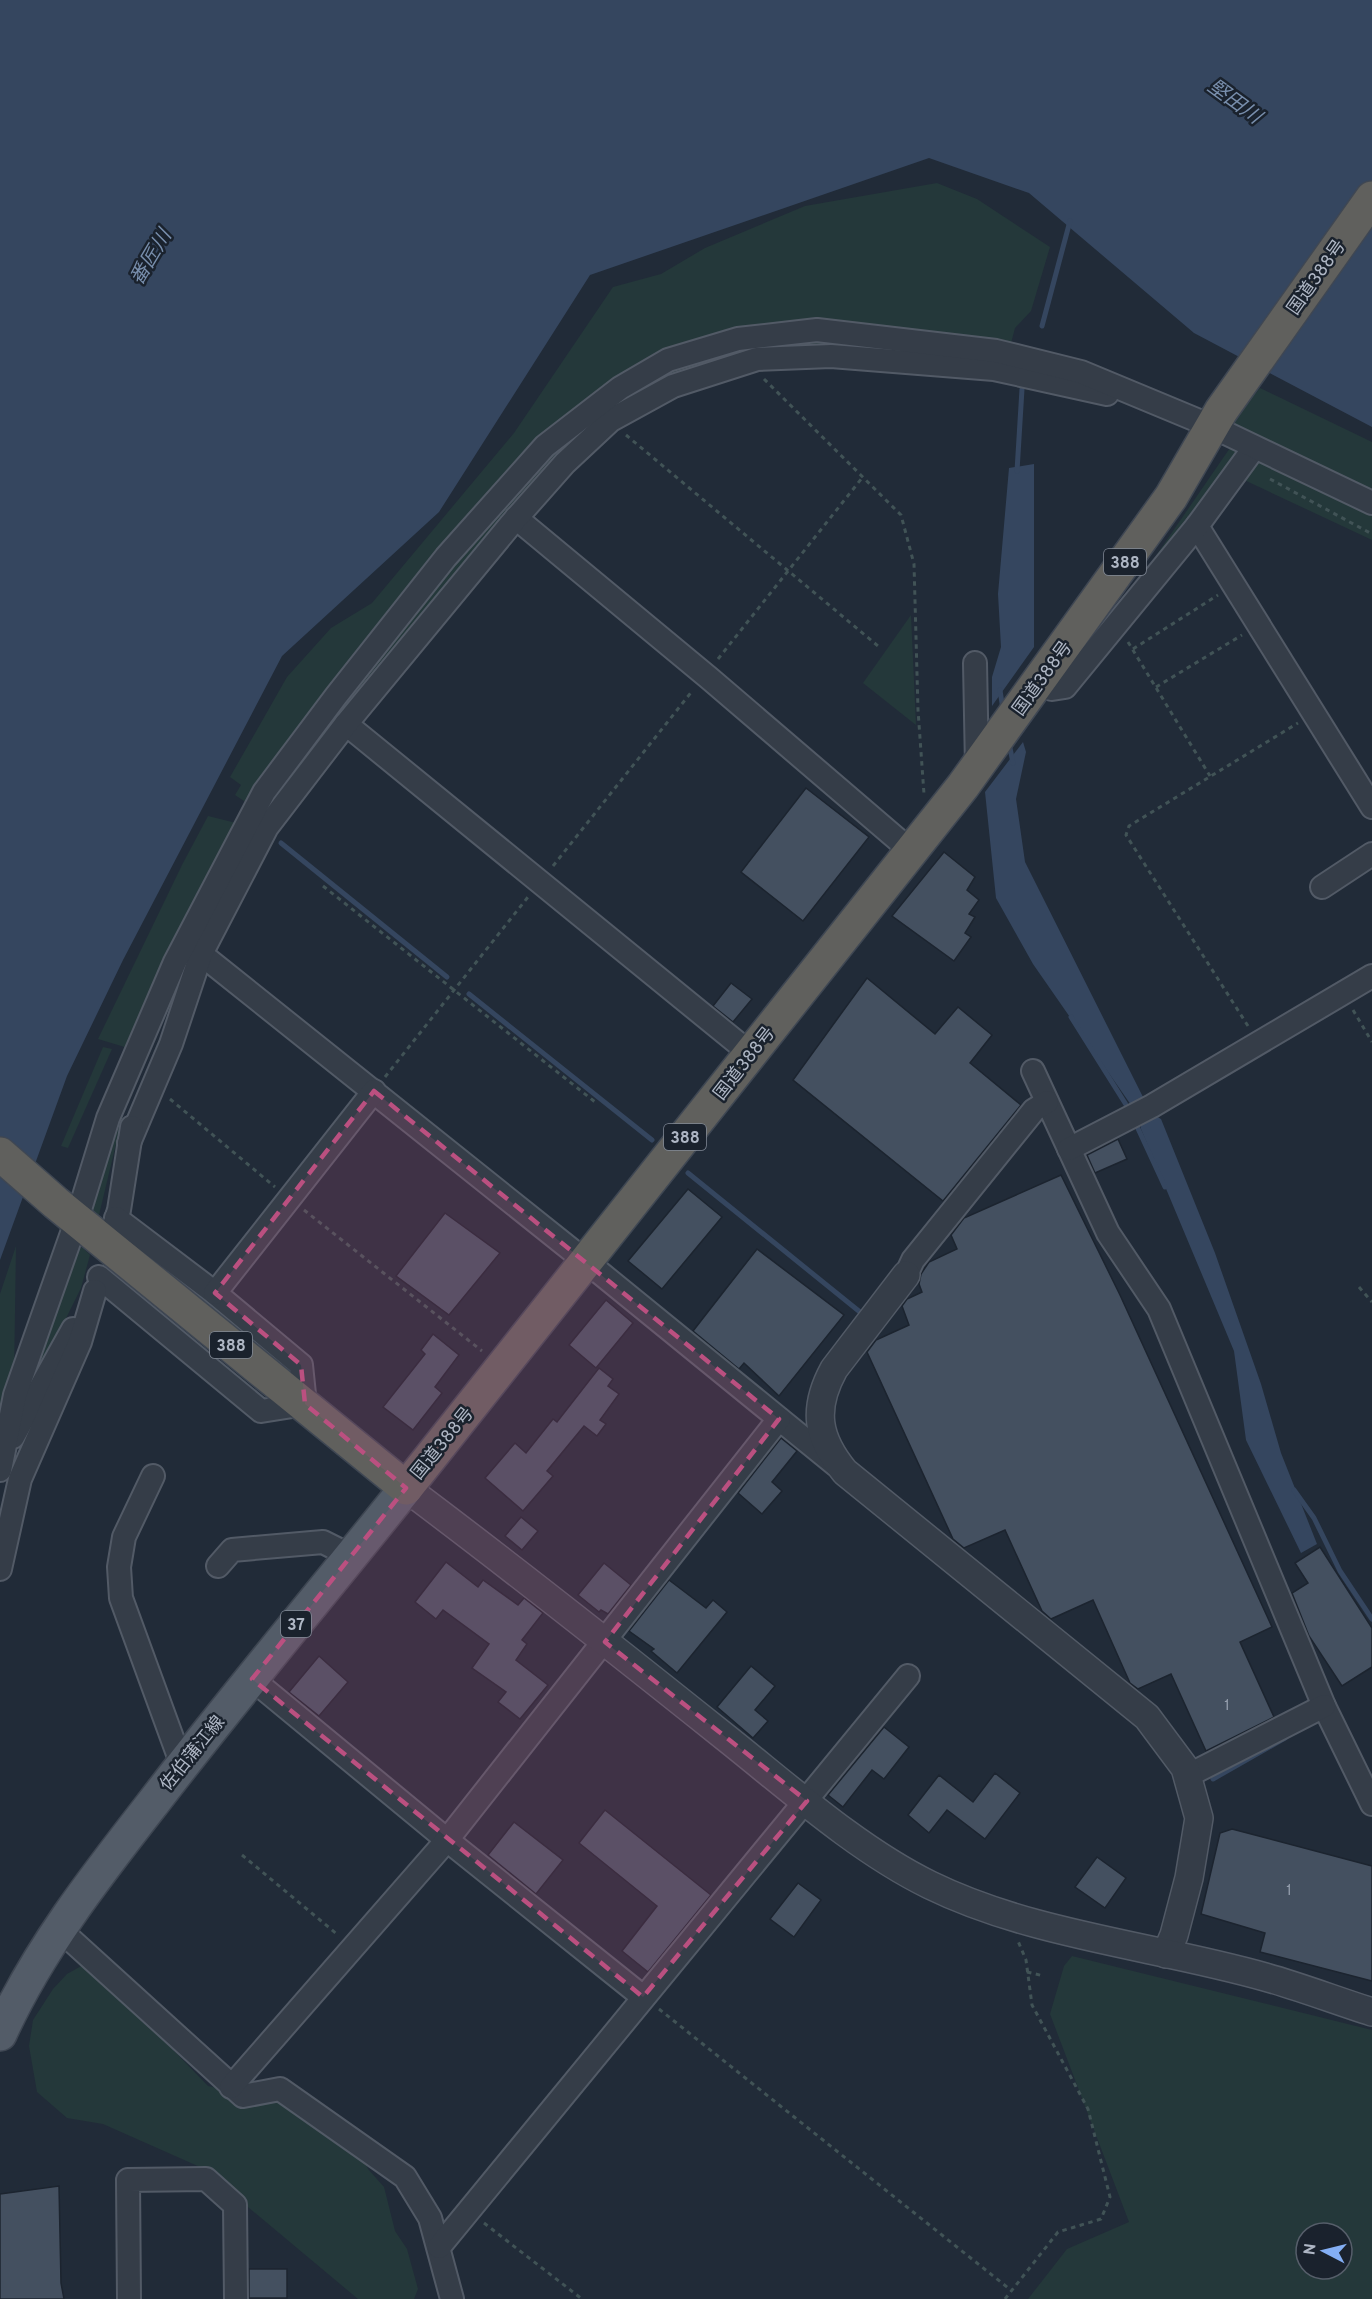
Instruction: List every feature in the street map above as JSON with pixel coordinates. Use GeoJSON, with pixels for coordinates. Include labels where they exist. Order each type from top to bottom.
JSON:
{"type":"FeatureCollection","features":[{"type":"Feature","properties":{"kind":"highway","name":"国道388号"},"geometry":{"type":"LineString","coordinates":[[0,1154],[66,1211],[406,1488],[986,756],[1171,497],[1216,418],[1372,198]]}},
{"type":"Feature","properties":{"kind":"main road","name":"佐伯蒲江線"},"geometry":{"type":"LineString","coordinates":[[0,2034],[59,1929],[106,1863],[182,1765],[406,1488]]}},
{"type":"Feature","properties":{"kind":"street"},"geometry":{"type":"LineString","coordinates":[[1,1463],[15,1395],[66,1211],[175,962],[264,792],[446,556],[546,446],[620,388],[668,360],[738,339],[817,330],[996,351],[1081,372],[1150,400]]}},
{"type":"Feature","properties":{"kind":"street"},"geometry":{"type":"LineString","coordinates":[[129,1143],[171,1044],[201,954],[267,826],[346,724],[516,518],[565,463],[611,420],[673,386],[757,359],[831,357],[994,369],[1092,391],[1150,400],[1216,418],[1254,448],[1372,502]]}},
{"type":"Feature","properties":{"kind":"street"},"geometry":{"type":"LineString","coordinates":[[1029,697],[1065,687],[1197,526],[1254,448]]}},
{"type":"Feature","properties":{"kind":"street"},"geometry":{"type":"LineString","coordinates":[[516,518],[705,675],[919,841]]}},
{"type":"Feature","properties":{"kind":"street"},"geometry":{"type":"LineString","coordinates":[[1197,526],[1372,807]]}},
{"type":"Feature","properties":{"kind":"street"},"geometry":{"type":"LineString","coordinates":[[975,663],[986,756]]}},
{"type":"Feature","properties":{"kind":"street"},"geometry":{"type":"LineString","coordinates":[[346,724],[751,1054]]}},
{"type":"Feature","properties":{"kind":"street"},"geometry":{"type":"LineString","coordinates":[[1322,887],[1372,854]]}},
{"type":"Feature","properties":{"kind":"street"},"geometry":{"type":"LineString","coordinates":[[201,954],[587,1262],[1147,1717],[1185,1768],[1199,1818],[1189,1878],[1166,1954]]}},
{"type":"Feature","properties":{"kind":"street"},"geometry":{"type":"LineString","coordinates":[[1069,1149],[1152,1106],[1372,976]]}},
{"type":"Feature","properties":{"kind":"street"},"geometry":{"type":"LineString","coordinates":[[99,1277],[261,1411],[305,1404],[301,1365],[215,1293],[115,1222],[149,1022]]}},
{"type":"Feature","properties":{"kind":"street"},"geometry":{"type":"LineString","coordinates":[[1033,1071],[1108,1233],[1159,1309],[1324,1706],[1372,1804]]}},
{"type":"Feature","properties":{"kind":"street"},"geometry":{"type":"LineString","coordinates":[[215,1293],[374,1091]]}},
{"type":"Feature","properties":{"kind":"street"},"geometry":{"type":"LineString","coordinates":[[845,1472],[826,1446],[821,1432],[821,1401],[825,1385],[906,1275],[913,1260],[1034,1110],[1047,1102]]}},
{"type":"Feature","properties":{"kind":"street"},"geometry":{"type":"LineString","coordinates":[[1,1463],[99,1277]]}},
{"type":"Feature","properties":{"kind":"street"},"geometry":{"type":"LineString","coordinates":[[0,1569],[21,1479],[80,1342],[99,1277]]}},
{"type":"Feature","properties":{"kind":"street"},"geometry":{"type":"LineString","coordinates":[[231,2087],[447,1840],[779,1419]]}},
{"type":"Feature","properties":{"kind":"street"},"geometry":{"type":"LineString","coordinates":[[153,1476],[124,1537],[118,1567],[121,1598],[182,1765]]}},
{"type":"Feature","properties":{"kind":"street"},"geometry":{"type":"LineString","coordinates":[[406,1488],[807,1801],[879,1856],[906,1872],[956,1896],[1008,1914],[1265,1977],[1372,2012]]}},
{"type":"Feature","properties":{"kind":"street"},"geometry":{"type":"LineString","coordinates":[[218,1566],[232,1550],[323,1542],[351,1556]]}},
{"type":"Feature","properties":{"kind":"street"},"geometry":{"type":"LineString","coordinates":[[439,2247],[908,1676]]}},
{"type":"Feature","properties":{"kind":"street"},"geometry":{"type":"LineString","coordinates":[[252,1679],[447,1840],[643,1997]]}},
{"type":"Feature","properties":{"kind":"street"},"geometry":{"type":"LineString","coordinates":[[1187,1776],[1324,1706]]}},
{"type":"Feature","properties":{"kind":"street"},"geometry":{"type":"LineString","coordinates":[[59,1929],[243,2096],[280,2089],[405,2177],[430,2218],[452,2299]]}},
{"type":"Feature","properties":{"kind":"street"},"geometry":{"type":"LineString","coordinates":[[129,2299],[128,2181],[206,2179],[235,2205],[236,2299]]}},
{"type":"Feature","properties":{"kind":"path"},"geometry":{"type":"LineString","coordinates":[[748,362],[901,515],[914,564],[919,841]]}},
{"type":"Feature","properties":{"kind":"path"},"geometry":{"type":"LineString","coordinates":[[621,430],[878,646]]}},
{"type":"Feature","properties":{"kind":"path"},"geometry":{"type":"LineString","coordinates":[[1233,476],[1262,474],[1372,534]]}},
{"type":"Feature","properties":{"kind":"path"},"geometry":{"type":"LineString","coordinates":[[374,1091],[862,478]]}},
{"type":"Feature","properties":{"kind":"path"},"geometry":{"type":"LineString","coordinates":[[1133,649],[1234,585]]}},
{"type":"Feature","properties":{"kind":"path"},"geometry":{"type":"LineString","coordinates":[[1156,687],[1258,625]]}},
{"type":"Feature","properties":{"kind":"path"},"geometry":{"type":"LineString","coordinates":[[1113,629],[1123,636],[1133,649],[1210,776]]}},
{"type":"Feature","properties":{"kind":"path"},"geometry":{"type":"LineString","coordinates":[[1259,1043],[1126,835],[1129,826],[1314,714]]}},
{"type":"Feature","properties":{"kind":"path"},"geometry":{"type":"LineString","coordinates":[[323,886],[595,1102]]}},
{"type":"Feature","properties":{"kind":"path"},"geometry":{"type":"LineString","coordinates":[[1342,993],[1372,1042]]}},
{"type":"Feature","properties":{"kind":"path"},"geometry":{"type":"LineString","coordinates":[[168,1098],[289,1199],[487,1355]]}},
{"type":"Feature","properties":{"kind":"path"},"geometry":{"type":"LineString","coordinates":[[1359,1287],[1372,1302]]}},
{"type":"Feature","properties":{"kind":"path"},"geometry":{"type":"LineString","coordinates":[[242,1855],[353,1948]]}},
{"type":"Feature","properties":{"kind":"path"},"geometry":{"type":"LineString","coordinates":[[1005,2299],[1058,2232],[1101,2219],[1110,2197],[1088,2109],[1032,2005],[1026,1960],[1008,1914]]}},
{"type":"Feature","properties":{"kind":"path"},"geometry":{"type":"LineString","coordinates":[[1027,1972],[1044,1976]]}},
{"type":"Feature","properties":{"kind":"path"},"geometry":{"type":"LineString","coordinates":[[643,1997],[1012,2290]]}},
{"type":"Feature","properties":{"kind":"path"},"geometry":{"type":"LineString","coordinates":[[468,2211],[582,2299]]}},
{"type":"Feature","properties":{"kind":"highlighted area"},"geometry":{"type":"Polygon","coordinates":[[[374,1091],[779,1419],[605,1642],[807,1801],[643,1997],[252,1679],[406,1488],[305,1404],[301,1365],[215,1293],[374,1091]]]}},
{"type":"Feature","properties":{"kind":"green space"},"geometry":{"type":"Polygon","coordinates":[[[937,183],[977,199],[1050,247],[1031,311],[1015,328],[1010,347],[736,331],[549,434],[250,805],[235,795],[241,785],[230,777],[287,677],[331,628],[372,603],[514,433],[613,287],[661,274],[705,248],[805,206],[937,183]]]}},
{"type":"Feature","properties":{"kind":"green space"},"geometry":{"type":"Polygon","coordinates":[[[821,335],[997,356],[761,356],[612,413],[282,798],[268,793],[361,670],[551,446],[668,365],[740,344],[821,335]]]}},
{"type":"Feature","properties":{"kind":"green space"},"geometry":{"type":"Polygon","coordinates":[[[1260,388],[1372,442],[1372,540],[1227,472],[1139,585],[1153,560],[1232,445],[1227,427],[1260,388]]]}},
{"type":"Feature","properties":{"kind":"green space"},"geometry":{"type":"Polygon","coordinates":[[[911,615],[916,725],[863,683],[911,615]]]}},
{"type":"Feature","properties":{"kind":"green space"},"geometry":{"type":"Polygon","coordinates":[[[208,816],[236,823],[128,1048],[98,1039],[182,865],[208,816]]]}},
{"type":"Feature","properties":{"kind":"green space"},"geometry":{"type":"Polygon","coordinates":[[[103,1047],[112,1049],[68,1148],[61,1146],[103,1047]]]}},
{"type":"Feature","properties":{"kind":"green space"},"geometry":{"type":"Polygon","coordinates":[[[133,1073],[99,1215],[87,1206],[133,1073]]]}},
{"type":"Feature","properties":{"kind":"green space"},"geometry":{"type":"Polygon","coordinates":[[[16,1246],[14,1377],[0,1455],[0,1294],[16,1246]]]}},
{"type":"Feature","properties":{"kind":"green space"},"geometry":{"type":"Polygon","coordinates":[[[82,1247],[90,1255],[81,1288],[19,1413],[69,1254],[82,1247]]]}},
{"type":"Feature","properties":{"kind":"green space"},"geometry":{"type":"Polygon","coordinates":[[[1072,1956],[1372,2030],[1372,2299],[1028,2299],[1067,2249],[1129,2222],[1050,2014],[1064,1966],[1072,1956]]]}},
{"type":"Feature","properties":{"kind":"green space"},"geometry":{"type":"Polygon","coordinates":[[[85,1964],[99,1973],[208,2086],[222,2089],[247,2081],[261,2085],[360,2151],[368,2169],[384,2187],[395,2231],[407,2249],[418,2289],[414,2299],[358,2299],[200,2167],[103,2124],[67,2118],[37,2092],[29,2046],[33,2020],[53,1989],[67,1974],[85,1964]]]}},
{"type":"Feature","properties":{"kind":"water"},"geometry":{"type":"Polygon","coordinates":[[[0,0],[1372,0],[1372,427],[1194,333],[1029,193],[929,158],[590,275],[439,512],[282,656],[123,960],[67,1076],[0,1260],[0,0]]]}},
{"type":"Feature","properties":{"kind":"water"},"geometry":{"type":"Polygon","coordinates":[[[1034,464],[1034,647],[992,706],[992,677],[1001,647],[998,594],[1009,468],[1034,464]]]}},
{"type":"Feature","properties":{"kind":"water"},"geometry":{"type":"Polygon","coordinates":[[[1023,742],[1026,752],[1016,799],[1025,862],[1143,1097],[1131,1105],[1033,964],[996,898],[985,792],[1023,742]]]}},
{"type":"Feature","properties":{"kind":"water"},"geometry":{"type":"Polygon","coordinates":[[[1152,1114],[1161,1119],[1215,1253],[1261,1384],[1281,1453],[1317,1544],[1301,1553],[1246,1440],[1234,1351],[1141,1129],[1140,1121],[1152,1114]]]}},
{"type":"Feature","properties":{"kind":"building"},"geometry":{"type":"Polygon","coordinates":[[[806,788],[869,837],[803,921],[741,872],[806,788]]]}},
{"type":"Feature","properties":{"kind":"building"},"geometry":{"type":"Polygon","coordinates":[[[944,852],[975,877],[967,890],[979,900],[969,914],[975,917],[965,933],[971,937],[954,961],[892,916],[944,852]]]}},
{"type":"Feature","properties":{"kind":"building"},"geometry":{"type":"Polygon","coordinates":[[[867,978],[935,1034],[958,1007],[992,1035],[970,1063],[1021,1105],[943,1201],[793,1080],[867,978]]]}},
{"type":"Feature","properties":{"kind":"building"},"geometry":{"type":"Polygon","coordinates":[[[731,983],[752,999],[733,1022],[713,1006],[731,983]]]}},
{"type":"Feature","properties":{"kind":"building"},"geometry":{"type":"Polygon","coordinates":[[[1118,1139],[1127,1159],[1095,1173],[1087,1155],[1118,1139]]]}},
{"type":"Feature","properties":{"kind":"building"},"geometry":{"type":"Polygon","coordinates":[[[1061,1175],[1120,1295],[1272,1627],[1240,1642],[1274,1717],[1206,1751],[1171,1674],[1138,1689],[1130,1683],[1093,1600],[1051,1619],[1042,1611],[1005,1530],[964,1548],[953,1539],[867,1352],[876,1340],[909,1325],[902,1306],[907,1299],[922,1292],[919,1284],[921,1274],[929,1262],[957,1249],[951,1235],[964,1218],[1061,1175]]]}},
{"type":"Feature","properties":{"kind":"building"},"geometry":{"type":"Polygon","coordinates":[[[688,1189],[722,1217],[662,1289],[628,1261],[688,1189]]]}},
{"type":"Feature","properties":{"kind":"building"},"geometry":{"type":"Polygon","coordinates":[[[445,1213],[500,1253],[449,1315],[396,1276],[445,1213]]]}},
{"type":"Feature","properties":{"kind":"building"},"geometry":{"type":"Polygon","coordinates":[[[757,1249],[844,1315],[779,1396],[744,1363],[739,1369],[693,1331],[757,1249]]]}},
{"type":"Feature","properties":{"kind":"building"},"geometry":{"type":"Polygon","coordinates":[[[606,1300],[633,1323],[596,1368],[569,1345],[606,1300]]]}},
{"type":"Feature","properties":{"kind":"building"},"geometry":{"type":"Polygon","coordinates":[[[433,1334],[459,1355],[435,1387],[442,1393],[413,1430],[383,1407],[425,1354],[421,1350],[433,1334]]]}},
{"type":"Feature","properties":{"kind":"building"},"geometry":{"type":"Polygon","coordinates":[[[599,1368],[613,1379],[608,1386],[619,1394],[600,1420],[606,1424],[597,1436],[584,1426],[547,1471],[553,1476],[523,1511],[485,1478],[515,1443],[526,1453],[553,1419],[557,1422],[599,1368]]]}},
{"type":"Feature","properties":{"kind":"building"},"geometry":{"type":"Polygon","coordinates":[[[781,1438],[797,1451],[772,1482],[782,1491],[762,1514],[738,1493],[781,1438]]]}},
{"type":"Feature","properties":{"kind":"building"},"geometry":{"type":"Polygon","coordinates":[[[521,1517],[538,1531],[522,1550],[505,1536],[521,1517]]]}},
{"type":"Feature","properties":{"kind":"building"},"geometry":{"type":"Polygon","coordinates":[[[1320,1547],[1372,1628],[1372,1667],[1342,1686],[1309,1636],[1292,1593],[1308,1583],[1295,1563],[1320,1547]]]}},
{"type":"Feature","properties":{"kind":"building"},"geometry":{"type":"Polygon","coordinates":[[[446,1562],[478,1587],[483,1580],[518,1605],[524,1598],[543,1613],[522,1640],[527,1644],[516,1660],[548,1685],[520,1719],[498,1702],[506,1692],[472,1668],[489,1644],[443,1610],[436,1619],[415,1602],[446,1562]]]}},
{"type":"Feature","properties":{"kind":"building"},"geometry":{"type":"Polygon","coordinates":[[[604,1563],[631,1585],[608,1614],[601,1610],[599,1612],[578,1595],[604,1563]]]}},
{"type":"Feature","properties":{"kind":"building"},"geometry":{"type":"Polygon","coordinates":[[[669,1580],[706,1608],[713,1600],[727,1612],[677,1673],[651,1651],[654,1649],[629,1631],[669,1580]]]}},
{"type":"Feature","properties":{"kind":"building"},"geometry":{"type":"Polygon","coordinates":[[[319,1656],[348,1682],[319,1716],[289,1692],[319,1656]]]}},
{"type":"Feature","properties":{"kind":"building"},"geometry":{"type":"Polygon","coordinates":[[[751,1666],[775,1686],[755,1710],[768,1721],[753,1738],[717,1707],[751,1666]]]}},
{"type":"Feature","properties":{"kind":"building"},"geometry":{"type":"Polygon","coordinates":[[[884,1727],[909,1747],[884,1779],[872,1770],[843,1807],[828,1795],[884,1727]]]}},
{"type":"Feature","properties":{"kind":"building"},"geometry":{"type":"Polygon","coordinates":[[[995,1773],[1020,1793],[985,1839],[947,1810],[929,1833],[908,1815],[939,1775],[973,1802],[995,1773]]]}},
{"type":"Feature","properties":{"kind":"building"},"geometry":{"type":"Polygon","coordinates":[[[605,1810],[711,1895],[648,1972],[622,1951],[657,1906],[579,1843],[605,1810]]]}},
{"type":"Feature","properties":{"kind":"building"},"geometry":{"type":"Polygon","coordinates":[[[514,1822],[563,1860],[536,1894],[488,1855],[514,1822]]]}},
{"type":"Feature","properties":{"kind":"building"},"geometry":{"type":"Polygon","coordinates":[[[1232,1829],[1372,1866],[1372,1981],[1260,1952],[1265,1933],[1201,1914],[1220,1833],[1232,1829]]]}},
{"type":"Feature","properties":{"kind":"building"},"geometry":{"type":"Polygon","coordinates":[[[1097,1857],[1126,1878],[1105,1908],[1075,1887],[1097,1857]]]}},
{"type":"Feature","properties":{"kind":"building"},"geometry":{"type":"Polygon","coordinates":[[[798,1883],[821,1900],[794,1937],[770,1919],[798,1883]]]}},
{"type":"Feature","properties":{"kind":"building"},"geometry":{"type":"Polygon","coordinates":[[[59,2186],[61,2283],[64,2299],[0,2299],[0,2194],[59,2186]]]}},
{"type":"Feature","properties":{"kind":"building"},"geometry":{"type":"Polygon","coordinates":[[[249,2269],[287,2269],[287,2298],[249,2298],[249,2269]]]}},
{"type":"Feature","properties":{"kind":"waterway"},"geometry":{"type":"LineString","coordinates":[[1042,326],[1070,221]]}},
{"type":"Feature","properties":{"kind":"waterway"},"geometry":{"type":"LineString","coordinates":[[1017,471],[1022,389]]}},
{"type":"Feature","properties":{"kind":"waterway"},"geometry":{"type":"LineString","coordinates":[[1000,690],[1003,710]]}},
{"type":"Feature","properties":{"kind":"waterway"},"geometry":{"type":"LineString","coordinates":[[1009,743],[1013,763]]}},
{"type":"Feature","properties":{"kind":"waterway"},"geometry":{"type":"LineString","coordinates":[[281,843],[447,977]]}},
{"type":"Feature","properties":{"kind":"waterway"},"geometry":{"type":"LineString","coordinates":[[469,994],[652,1140]]}},
{"type":"Feature","properties":{"kind":"waterway"},"geometry":{"type":"LineString","coordinates":[[1071,1017],[1130,1111]]}},
{"type":"Feature","properties":{"kind":"waterway"},"geometry":{"type":"LineString","coordinates":[[1135,1122],[1165,1187]]}},
{"type":"Feature","properties":{"kind":"waterway"},"geometry":{"type":"LineString","coordinates":[[688,1173],[860,1312]]}},
{"type":"Feature","properties":{"kind":"waterway"},"geometry":{"type":"LineString","coordinates":[[1294,1490],[1314,1518],[1340,1571],[1372,1619]]}},
{"type":"Feature","properties":{"kind":"waterway"},"geometry":{"type":"LineString","coordinates":[[1213,1779],[1285,1738]]}},
{"type":"Feature","properties":{"kind":"water label","name":"堅田川"},"geometry":{"type":"Point","coordinates":[1235,101]}},
{"type":"Feature","properties":{"kind":"water label","name":"番匠川"},"geometry":{"type":"Point","coordinates":[150,257]}}]}
